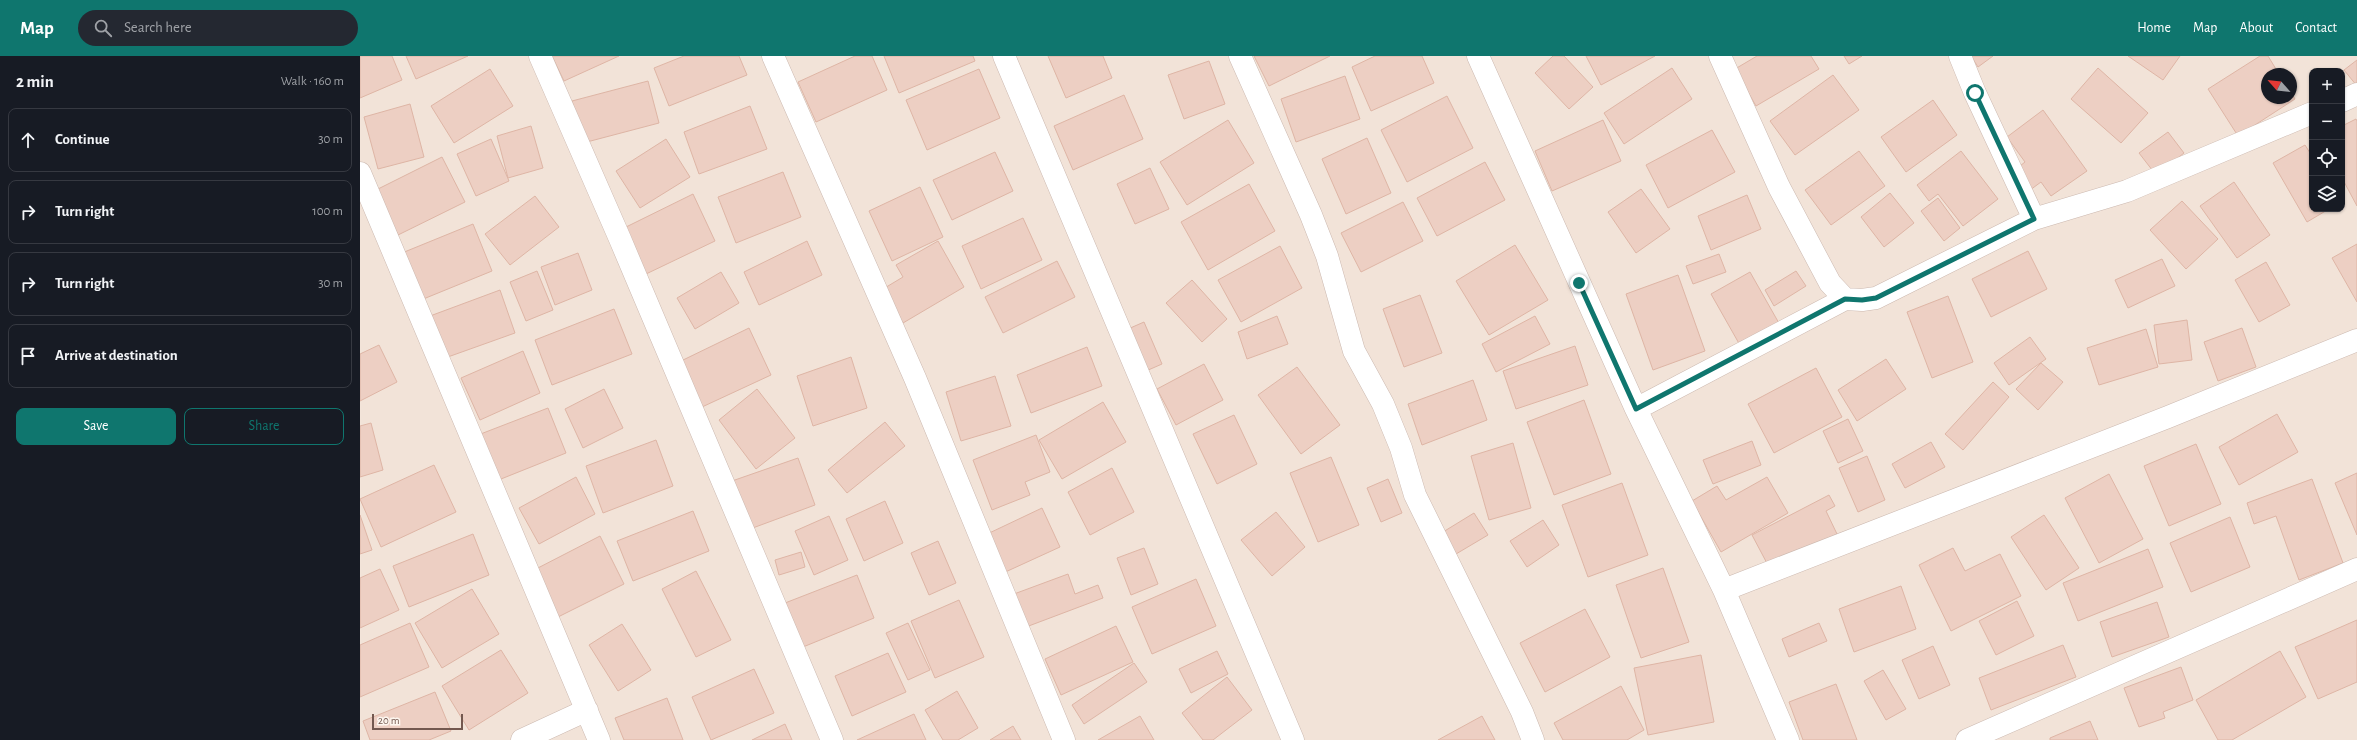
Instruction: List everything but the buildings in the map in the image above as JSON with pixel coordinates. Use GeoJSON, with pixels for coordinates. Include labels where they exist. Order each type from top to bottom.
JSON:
{"type":"FeatureCollection","features":[{"type":"Feature","properties":{"kind":"street"},"geometry":{"type":"LineString","coordinates":[[540,56],[620,239],[832,740]]}},
{"type":"Feature","properties":{"kind":"street"},"geometry":{"type":"LineString","coordinates":[[773,56],[915,378],[1064,740]]}},
{"type":"Feature","properties":{"kind":"street"},"geometry":{"type":"LineString","coordinates":[[1004,56],[1293,740]]}},
{"type":"Feature","properties":{"kind":"street"},"geometry":{"type":"LineString","coordinates":[[1240,56],[1319,236],[1348,323],[1354,351],[1383,404],[1401,448],[1415,495],[1522,712],[1533,740]]}},
{"type":"Feature","properties":{"kind":"street"},"geometry":{"type":"LineString","coordinates":[[1478,56],[1636,409],[1724,590],[1788,740]]}},
{"type":"Feature","properties":{"kind":"street"},"geometry":{"type":"LineString","coordinates":[[1720,56],[1779,187],[1830,283],[1845,299]]}},
{"type":"Feature","properties":{"kind":"street"},"geometry":{"type":"LineString","coordinates":[[1960,56],[1975,93],[2034,219]]}},
{"type":"Feature","properties":{"kind":"street"},"geometry":{"type":"LineString","coordinates":[[2345,99],[2357,94]]}},
{"type":"Feature","properties":{"kind":"street"},"geometry":{"type":"LineString","coordinates":[[1636,409],[1845,299],[1862,300],[1876,298],[2034,219],[2127,191],[2309,114]]}},
{"type":"Feature","properties":{"kind":"street"},"geometry":{"type":"LineString","coordinates":[[360,173],[599,740]]}},
{"type":"Feature","properties":{"kind":"street"},"geometry":{"type":"LineString","coordinates":[[1724,590],[2168,417],[2357,340]]}},
{"type":"Feature","properties":{"kind":"street"},"geometry":{"type":"LineString","coordinates":[[1967,740],[2357,570]]}},
{"type":"Feature","properties":{"kind":"street"},"geometry":{"type":"LineString","coordinates":[[522,740],[586,710]]}},
{"type":"Feature","properties":{"kind":"shaded area"},"geometry":{"type":"Polygon","coordinates":[[[360,56],[2357,56],[2357,740],[360,740],[360,56]]]}},
{"type":"Feature","properties":{"kind":"route"},"geometry":{"type":"LineString","coordinates":[[1579,283],[1636,409],[1845,299],[1862,300],[1876,298],[2034,219],[1975,93]]}}]}
